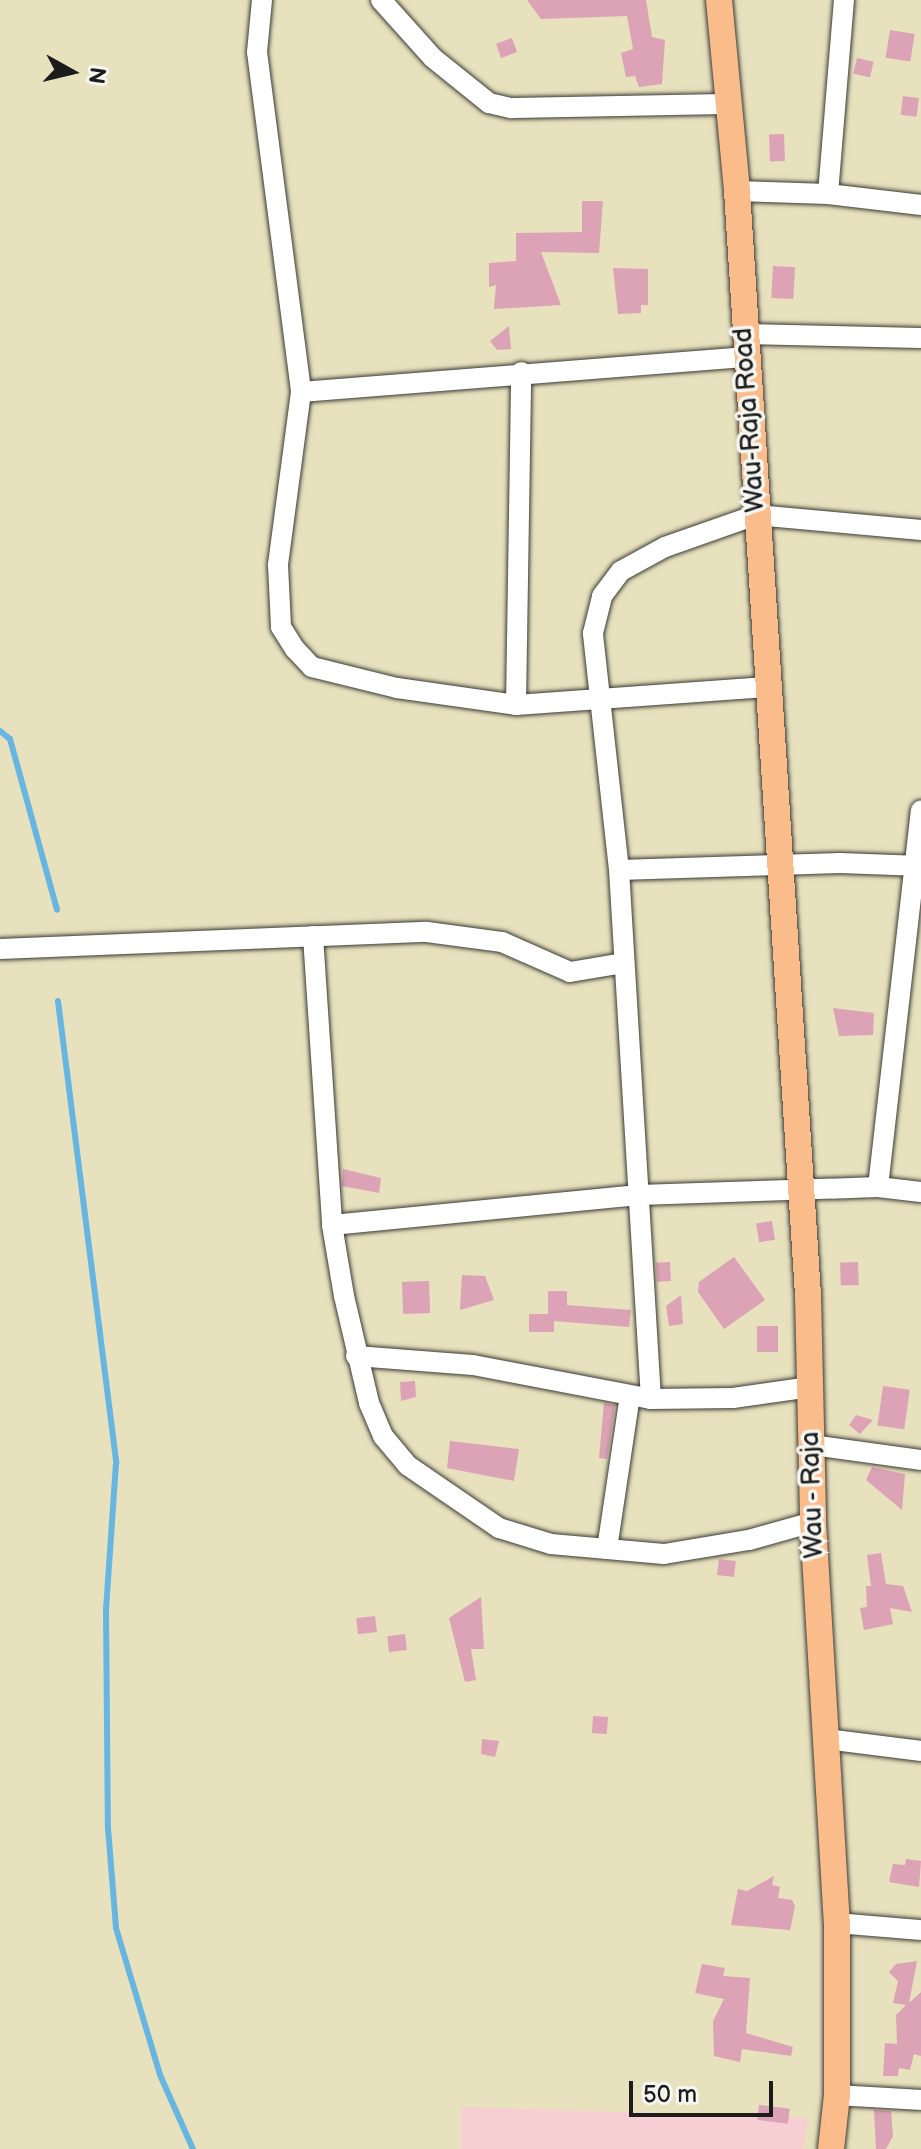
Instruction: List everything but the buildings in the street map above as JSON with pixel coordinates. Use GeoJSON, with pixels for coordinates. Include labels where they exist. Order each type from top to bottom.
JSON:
{"type":"FeatureCollection","features":[{"type":"Feature","properties":{"kind":"main road","name":"Wau-Raja Road"},"geometry":{"type":"LineString","coordinates":[[719,0],[737,191],[766,687],[781,853]]}},
{"type":"Feature","properties":{"kind":"main road","name":"Wau - Raja"},"geometry":{"type":"LineString","coordinates":[[781,853],[802,1190],[813,1522],[837,1923],[837,2095],[831,2149]]}},
{"type":"Feature","properties":{"kind":"street"},"geometry":{"type":"LineString","coordinates":[[262,0],[257,52],[301,392],[278,565],[281,627],[295,649],[312,667],[397,688],[516,705],[766,687]]}},
{"type":"Feature","properties":{"kind":"street"},"geometry":{"type":"LineString","coordinates":[[381,0],[433,58],[489,103],[511,108],[728,104]]}},
{"type":"Feature","properties":{"kind":"street"},"geometry":{"type":"LineString","coordinates":[[828,194],[844,0]]}},
{"type":"Feature","properties":{"kind":"street"},"geometry":{"type":"LineString","coordinates":[[737,191],[828,194],[921,205]]}},
{"type":"Feature","properties":{"kind":"street"},"geometry":{"type":"LineString","coordinates":[[301,392],[521,372],[746,345],[921,338]]}},
{"type":"Feature","properties":{"kind":"street"},"geometry":{"type":"LineString","coordinates":[[516,705],[521,372]]}},
{"type":"Feature","properties":{"kind":"street"},"geometry":{"type":"LineString","coordinates":[[651,1399],[619,870],[593,633],[602,596],[621,571],[665,547],[756,515],[921,530]]}},
{"type":"Feature","properties":{"kind":"street"},"geometry":{"type":"LineString","coordinates":[[878,1187],[919,866],[921,810]]}},
{"type":"Feature","properties":{"kind":"street"},"geometry":{"type":"LineString","coordinates":[[619,870],[781,853],[919,866]]}},
{"type":"Feature","properties":{"kind":"street"},"geometry":{"type":"LineString","coordinates":[[0,949],[427,932],[502,942],[554,969],[570,972],[624,963]]}},
{"type":"Feature","properties":{"kind":"street"},"geometry":{"type":"LineString","coordinates":[[313,936],[332,1225],[356,1356],[383,1436],[407,1465],[499,1528],[551,1544],[664,1554],[749,1540],[813,1522]]}},
{"type":"Feature","properties":{"kind":"street"},"geometry":{"type":"LineString","coordinates":[[332,1225],[639,1195],[878,1187],[921,1192]]}},
{"type":"Feature","properties":{"kind":"street"},"geometry":{"type":"LineString","coordinates":[[356,1356],[473,1365],[651,1399],[733,1398],[810,1387]]}},
{"type":"Feature","properties":{"kind":"street"},"geometry":{"type":"LineString","coordinates":[[607,1549],[630,1396]]}},
{"type":"Feature","properties":{"kind":"street"},"geometry":{"type":"LineString","coordinates":[[812,1445],[921,1460]]}},
{"type":"Feature","properties":{"kind":"street"},"geometry":{"type":"LineString","coordinates":[[826,1739],[921,1751]]}},
{"type":"Feature","properties":{"kind":"street"},"geometry":{"type":"LineString","coordinates":[[837,1923],[921,1930]]}},
{"type":"Feature","properties":{"kind":"street"},"geometry":{"type":"LineString","coordinates":[[837,2095],[921,2100]]}},
{"type":"Feature","properties":{"kind":"shaded area"},"geometry":{"type":"Polygon","coordinates":[[[461,2107],[808,2118],[803,2149],[461,2149],[461,2107]]]}},
{"type":"Feature","properties":{"kind":"waterway"},"geometry":{"type":"LineString","coordinates":[[0,731],[10,739],[57,910]]}},
{"type":"Feature","properties":{"kind":"waterway"},"geometry":{"type":"LineString","coordinates":[[58,1001],[116,1463],[106,1610],[108,1828],[116,1928],[160,2075],[193,2149]]}}]}
